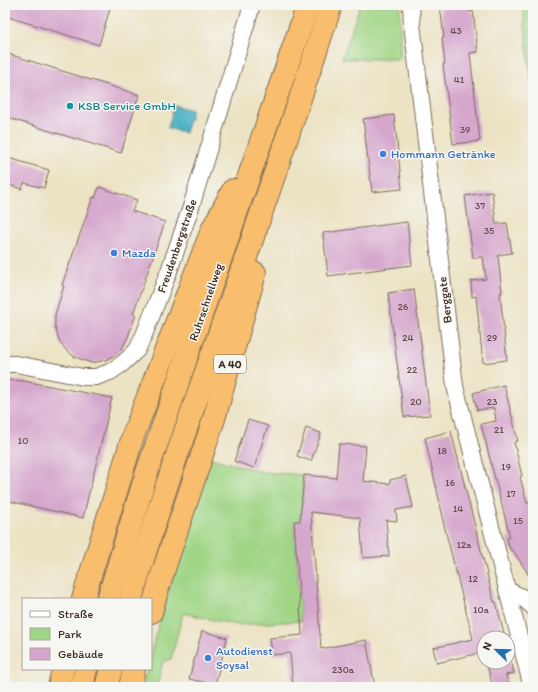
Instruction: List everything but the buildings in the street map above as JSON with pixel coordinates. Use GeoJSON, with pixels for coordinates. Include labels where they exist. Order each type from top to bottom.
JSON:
{"type":"FeatureCollection","features":[{"type":"Feature","properties":{"kind":"highway","name":"Ruhrschnellweg"},"geometry":{"type":"LineString","coordinates":[[108,598],[146,475],[308,5]]}},
{"type":"Feature","properties":{"kind":"highway","name":"Ruhrschnellweg"},"geometry":{"type":"LineString","coordinates":[[131,598],[178,453],[296,112],[331,5]]}},
{"type":"Feature","properties":{"kind":"highway","name":"A 40"},"geometry":{"type":"LineString","coordinates":[[152,609],[214,419],[243,319],[296,112]]}},
{"type":"Feature","properties":{"kind":"highway"},"geometry":{"type":"LineString","coordinates":[[83,598],[134,433],[212,230],[267,127]]}},
{"type":"Feature","properties":{"kind":"highway"},"geometry":{"type":"LineString","coordinates":[[59,687],[64,670]]}},
{"type":"Feature","properties":{"kind":"highway"},"geometry":{"type":"LineString","coordinates":[[82,687],[86,670]]}},
{"type":"Feature","properties":{"kind":"highway"},"geometry":{"type":"LineString","coordinates":[[106,687],[111,670]]}},
{"type":"Feature","properties":{"kind":"highway"},"geometry":{"type":"LineString","coordinates":[[130,687],[134,670]]}},
{"type":"Feature","properties":{"kind":"street","name":"Freudenbergstraße"},"geometry":{"type":"LineString","coordinates":[[5,364],[16,364],[83,377],[96,377],[110,372],[122,364],[137,350],[169,271],[191,207],[252,5]]}},
{"type":"Feature","properties":{"kind":"street","name":"Berggate"},"geometry":{"type":"LineString","coordinates":[[411,5],[455,386],[532,687]]}},
{"type":"Feature","properties":{"kind":"street"},"geometry":{"type":"LineString","coordinates":[[507,590],[522,597],[533,607]]}},
{"type":"Feature","properties":{"kind":"green space"},"geometry":{"type":"Polygon","coordinates":[[[360,5],[400,5],[400,59],[342,59],[360,5]]]}},
{"type":"Feature","properties":{"kind":"green space"},"geometry":{"type":"Polygon","coordinates":[[[522,5],[533,5],[533,98],[523,9],[522,5]]]}},
{"type":"Feature","properties":{"kind":"green space"},"geometry":{"type":"Polygon","coordinates":[[[210,458],[263,472],[304,475],[301,511],[311,512],[311,520],[294,522],[301,621],[236,625],[183,613],[171,659],[163,662],[157,687],[142,687],[147,670],[152,670],[152,648],[210,458]]]}},
{"type":"Feature","properties":{"kind":"water"},"geometry":{"type":"Polygon","coordinates":[[[174,105],[192,110],[185,133],[168,128],[174,105]]]}},
{"type":"Feature","properties":{"kind":"place","name":"KSB Service GmbH"},"geometry":{"type":"Point","coordinates":[70,106]}},
{"type":"Feature","properties":{"kind":"place","name":"Hommann Getränke"},"geometry":{"type":"Point","coordinates":[383,154]}},
{"type":"Feature","properties":{"kind":"place","name":"Mazda"},"geometry":{"type":"Point","coordinates":[114,253]}},
{"type":"Feature","properties":{"kind":"place","name":"Autodienst Soysal"},"geometry":{"type":"Point","coordinates":[208,658]}}]}
